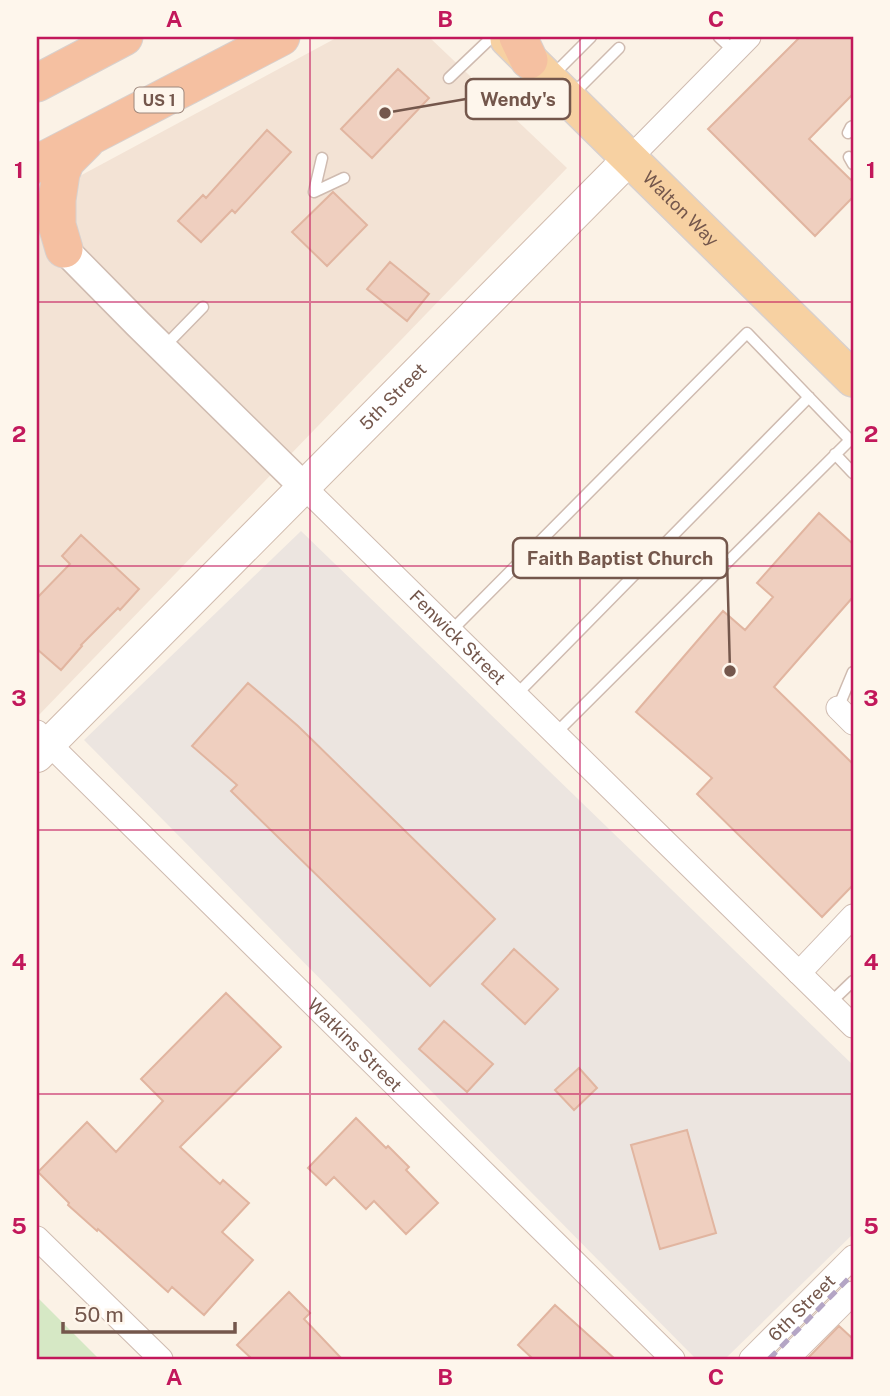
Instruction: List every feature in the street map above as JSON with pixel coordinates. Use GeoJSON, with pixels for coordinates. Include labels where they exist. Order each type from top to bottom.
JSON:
{"type":"FeatureCollection","features":[{"type":"Feature","properties":{"kind":"highway"},"geometry":{"type":"LineString","coordinates":[[37,83],[124,37]]}},
{"type":"Feature","properties":{"kind":"highway","name":"US 1"},"geometry":{"type":"LineString","coordinates":[[37,164],[281,37]]}},
{"type":"Feature","properties":{"kind":"highway"},"geometry":{"type":"LineString","coordinates":[[50,240],[57,225],[61,173],[66,161],[94,134]]}},
{"type":"Feature","properties":{"kind":"main road","name":"Walton Way"},"geometry":{"type":"LineString","coordinates":[[534,62],[853,379]]}},
{"type":"Feature","properties":{"kind":"main road","name":"5th Street"},"geometry":{"type":"LineString","coordinates":[[41,744],[304,486],[629,159]]}},
{"type":"Feature","properties":{"kind":"street","name":"5th Street"},"geometry":{"type":"LineString","coordinates":[[629,159],[734,42]]}},
{"type":"Feature","properties":{"kind":"street","name":"Fenwick Street"},"geometry":{"type":"LineString","coordinates":[[50,240],[853,1026]]}},
{"type":"Feature","properties":{"kind":"street","name":"Watkins Street"},"geometry":{"type":"LineString","coordinates":[[41,744],[673,1359]]}},
{"type":"Feature","properties":{"kind":"street"},"geometry":{"type":"LineString","coordinates":[[799,972],[853,916]]}},
{"type":"Feature","properties":{"kind":"street"},"geometry":{"type":"LineString","coordinates":[[37,1238],[161,1359]]}},
{"type":"Feature","properties":{"kind":"street","name":"6th Street"},"geometry":{"type":"LineString","coordinates":[[751,1359],[853,1257]]}},
{"type":"Feature","properties":{"kind":"street","name":"6th Street"},"geometry":{"type":"LineString","coordinates":[[788,1359],[853,1293]]}},
{"type":"Feature","properties":{"kind":"lane"},"geometry":{"type":"LineString","coordinates":[[449,78],[492,37]]}},
{"type":"Feature","properties":{"kind":"lane"},"geometry":{"type":"LineString","coordinates":[[534,62],[591,37]]}},
{"type":"Feature","properties":{"kind":"lane"},"geometry":{"type":"LineString","coordinates":[[534,62],[619,48]]}},
{"type":"Feature","properties":{"kind":"lane"},"geometry":{"type":"LineString","coordinates":[[322,158],[314,192],[344,178]]}},
{"type":"Feature","properties":{"kind":"lane"},"geometry":{"type":"LineString","coordinates":[[163,348],[203,307]]}},
{"type":"Feature","properties":{"kind":"lane"},"geometry":{"type":"LineString","coordinates":[[451,631],[747,333],[850,440],[555,734]]}},
{"type":"Feature","properties":{"kind":"lane"},"geometry":{"type":"LineString","coordinates":[[516,695],[809,397]]}},
{"type":"Feature","properties":{"kind":"lane"},"geometry":{"type":"LineString","coordinates":[[835,453],[853,473]]}},
{"type":"Feature","properties":{"kind":"lane"},"geometry":{"type":"LineString","coordinates":[[846,715],[853,672]]}},
{"type":"Feature","properties":{"kind":"lane"},"geometry":{"type":"LineString","coordinates":[[830,1003],[853,981]]}},
{"type":"Feature","properties":{"kind":"shaded area"},"geometry":{"type":"Polygon","coordinates":[[[338,37],[429,37],[567,168],[37,717],[37,199],[338,37]]]}},
{"type":"Feature","properties":{"kind":"shaded area"},"geometry":{"type":"Polygon","coordinates":[[[301,531],[853,1065],[853,1234],[725,1359],[696,1359],[84,740],[301,531]]]}},
{"type":"Feature","properties":{"kind":"green space"},"geometry":{"type":"Polygon","coordinates":[[[37,1297],[99,1359],[37,1359],[37,1297]]]}},
{"type":"Feature","properties":{"kind":"building"},"geometry":{"type":"Polygon","coordinates":[[[800,37],[853,37],[853,94],[809,139],[853,182],[853,197],[815,236],[708,129],[800,37]]]}},
{"type":"Feature","properties":{"kind":"building"},"geometry":{"type":"Polygon","coordinates":[[[398,69],[429,98],[372,158],[341,129],[398,69]]]}},
{"type":"Feature","properties":{"kind":"building"},"geometry":{"type":"Polygon","coordinates":[[[267,130],[291,152],[235,213],[232,210],[201,242],[178,221],[203,195],[206,198],[267,130]]]}},
{"type":"Feature","properties":{"kind":"building"},"geometry":{"type":"Polygon","coordinates":[[[333,192],[367,225],[327,266],[292,232],[333,192]]]}},
{"type":"Feature","properties":{"kind":"building"},"geometry":{"type":"Polygon","coordinates":[[[390,262],[429,294],[407,321],[367,289],[390,262]]]}},
{"type":"Feature","properties":{"kind":"building"},"geometry":{"type":"Polygon","coordinates":[[[819,513],[853,544],[853,597],[774,687],[853,764],[853,885],[822,917],[697,794],[712,778],[636,712],[723,611],[745,630],[773,597],[757,583],[819,513]]]}},
{"type":"Feature","properties":{"kind":"building"},"geometry":{"type":"Polygon","coordinates":[[[81,535],[139,589],[81,645],[61,670],[37,649],[37,598],[70,564],[62,556],[81,535]]]}},
{"type":"Feature","properties":{"kind":"building"},"geometry":{"type":"Polygon","coordinates":[[[248,683],[298,726],[495,919],[430,986],[231,791],[237,785],[192,746],[248,683]]]}},
{"type":"Feature","properties":{"kind":"building"},"geometry":{"type":"Polygon","coordinates":[[[514,949],[558,989],[525,1024],[482,984],[514,949]]]}},
{"type":"Feature","properties":{"kind":"building"},"geometry":{"type":"Polygon","coordinates":[[[226,993],[281,1047],[180,1147],[220,1184],[223,1180],[249,1203],[222,1232],[253,1260],[204,1315],[172,1287],[168,1292],[98,1229],[97,1231],[68,1205],[38,1172],[87,1122],[116,1152],[163,1101],[141,1079],[226,993]]]}},
{"type":"Feature","properties":{"kind":"building"},"geometry":{"type":"Polygon","coordinates":[[[444,1021],[493,1064],[467,1092],[419,1049],[444,1021]]]}},
{"type":"Feature","properties":{"kind":"building"},"geometry":{"type":"Polygon","coordinates":[[[579,1068],[597,1088],[574,1110],[555,1090],[579,1068]]]}},
{"type":"Feature","properties":{"kind":"building"},"geometry":{"type":"Polygon","coordinates":[[[356,1118],[409,1167],[406,1170],[438,1203],[406,1234],[374,1201],[366,1209],[334,1177],[326,1185],[308,1168],[356,1118]]]}},
{"type":"Feature","properties":{"kind":"building"},"geometry":{"type":"Polygon","coordinates":[[[687,1130],[716,1233],[660,1249],[631,1145],[687,1130]]]}},
{"type":"Feature","properties":{"kind":"building"},"geometry":{"type":"Polygon","coordinates":[[[289,1292],[310,1313],[304,1319],[342,1359],[252,1359],[237,1345],[289,1292]]]}},
{"type":"Feature","properties":{"kind":"building"},"geometry":{"type":"Polygon","coordinates":[[[555,1305],[615,1359],[533,1359],[518,1345],[555,1305]]]}},
{"type":"Feature","properties":{"kind":"building"},"geometry":{"type":"Polygon","coordinates":[[[839,1326],[853,1339],[853,1359],[807,1359],[839,1326]]]}},
{"type":"Feature","properties":{"kind":"railway"},"geometry":{"type":"LineString","coordinates":[[769,1359],[853,1274]]}},
{"type":"Feature","properties":{"kind":"place","name":"Wendy's"},"geometry":{"type":"Point","coordinates":[385,113]}},
{"type":"Feature","properties":{"kind":"place","name":"Faith Baptist Church"},"geometry":{"type":"Point","coordinates":[730,671]}}]}
